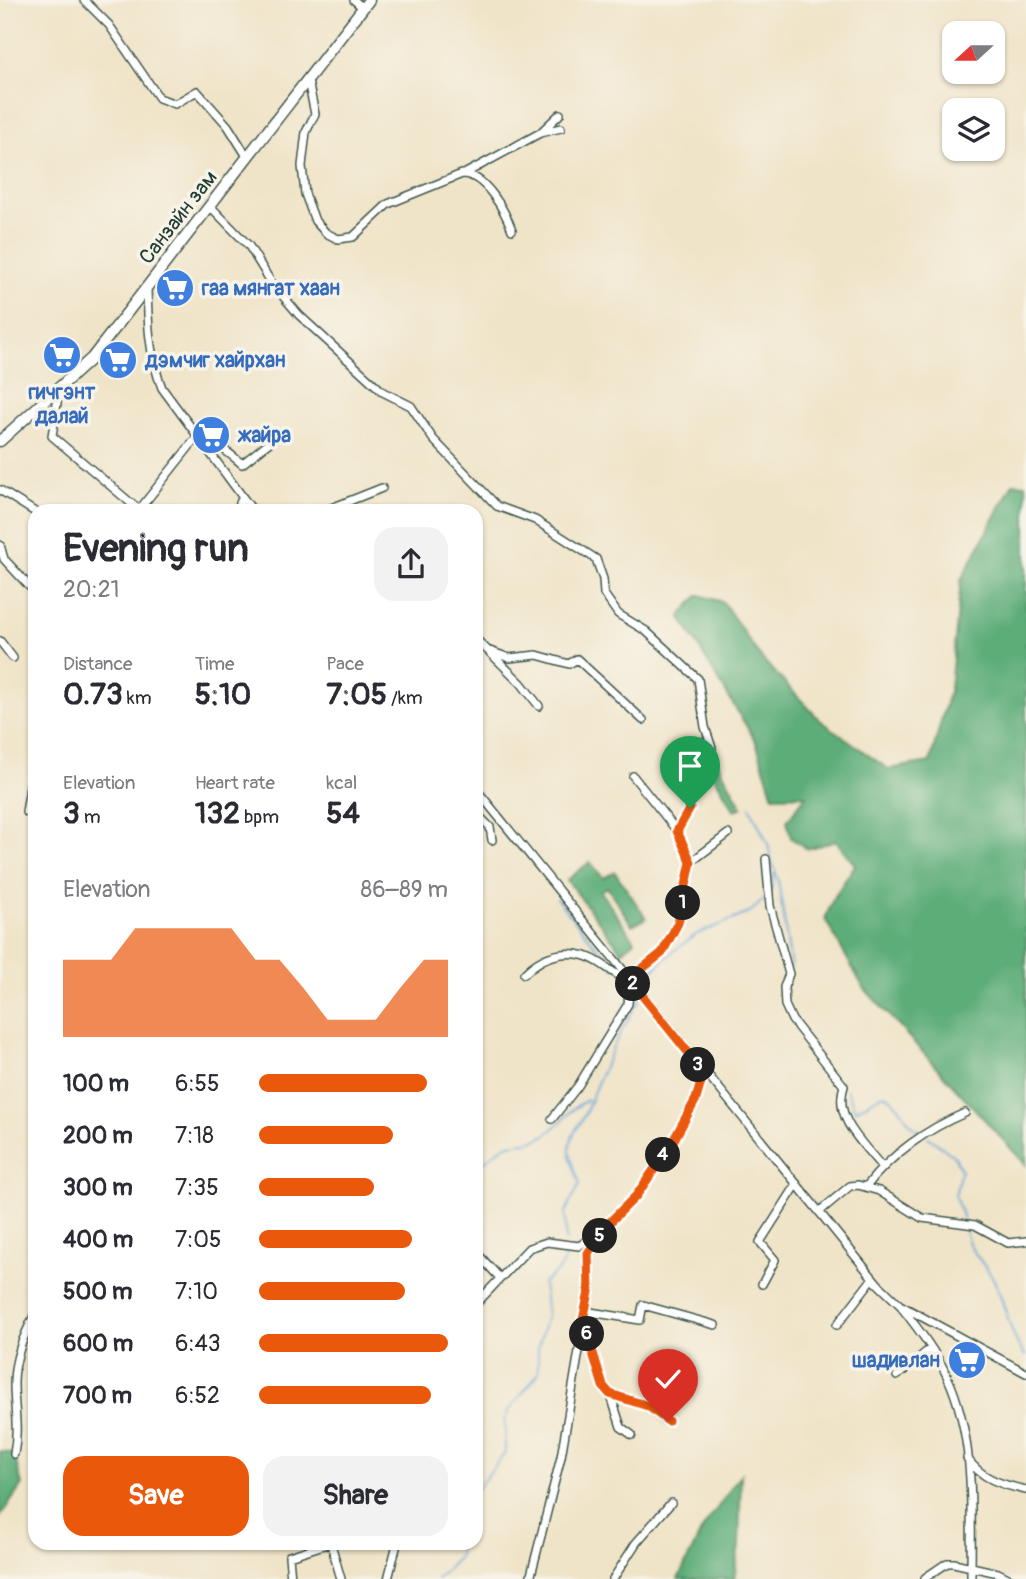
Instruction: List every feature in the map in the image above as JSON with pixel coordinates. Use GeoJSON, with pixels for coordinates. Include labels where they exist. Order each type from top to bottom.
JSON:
{"type":"FeatureCollection","features":[{"type":"Feature","properties":{"kind":"main road","name":"Санзайн зам"},"geometry":{"type":"LineString","coordinates":[[0,441],[92,358],[366,4]]}},
{"type":"Feature","properties":{"kind":"street"},"geometry":{"type":"LineString","coordinates":[[84,0],[109,24],[159,98],[175,104],[197,91],[229,126],[248,158]]}},
{"type":"Feature","properties":{"kind":"street"},"geometry":{"type":"LineString","coordinates":[[354,0],[366,4]]}},
{"type":"Feature","properties":{"kind":"street"},"geometry":{"type":"LineString","coordinates":[[308,82],[315,114],[306,132],[302,166],[305,194],[315,221],[326,233],[338,239],[353,237],[388,204],[463,174],[540,133],[561,128]]}},
{"type":"Feature","properties":{"kind":"street"},"geometry":{"type":"LineString","coordinates":[[540,133],[560,114]]}},
{"type":"Feature","properties":{"kind":"street"},"geometry":{"type":"LineString","coordinates":[[463,174],[470,174],[483,183],[502,205],[512,230]]}},
{"type":"Feature","properties":{"kind":"street"},"geometry":{"type":"LineString","coordinates":[[211,207],[249,246],[271,282],[299,316],[383,392],[411,406],[433,439],[497,506],[535,520],[596,559],[603,579],[604,594],[618,614],[646,631],[698,679],[705,727],[712,748]]}},
{"type":"Feature","properties":{"kind":"street"},"geometry":{"type":"LineString","coordinates":[[147,288],[148,331],[153,365],[162,388],[247,504]]}},
{"type":"Feature","properties":{"kind":"street"},"geometry":{"type":"LineString","coordinates":[[59,388],[52,436],[132,504]]}},
{"type":"Feature","properties":{"kind":"street"},"geometry":{"type":"LineString","coordinates":[[204,447],[213,445],[225,450],[243,464],[281,433]]}},
{"type":"Feature","properties":{"kind":"street"},"geometry":{"type":"LineString","coordinates":[[144,504],[197,437]]}},
{"type":"Feature","properties":{"kind":"street"},"geometry":{"type":"LineString","coordinates":[[342,504],[382,488]]}},
{"type":"Feature","properties":{"kind":"street"},"geometry":{"type":"LineString","coordinates":[[0,490],[28,508]]}},
{"type":"Feature","properties":{"kind":"street"},"geometry":{"type":"LineString","coordinates":[[240,504],[242,498]]}},
{"type":"Feature","properties":{"kind":"street"},"geometry":{"type":"LineString","coordinates":[[0,545],[4,559],[28,585]]}},
{"type":"Feature","properties":{"kind":"street"},"geometry":{"type":"LineString","coordinates":[[0,641],[13,659]]}},
{"type":"Feature","properties":{"kind":"street"},"geometry":{"type":"LineString","coordinates":[[483,645],[539,706]]}},
{"type":"Feature","properties":{"kind":"street"},"geometry":{"type":"LineString","coordinates":[[488,650],[509,658],[537,655],[569,664],[577,659],[643,719]]}},
{"type":"Feature","properties":{"kind":"street"},"geometry":{"type":"LineString","coordinates":[[629,979],[662,953],[678,923],[691,862],[677,831],[633,776]]}},
{"type":"Feature","properties":{"kind":"street"},"geometry":{"type":"LineString","coordinates":[[483,798],[873,1278],[900,1305],[931,1348],[948,1377],[965,1430],[971,1579]]}},
{"type":"Feature","properties":{"kind":"street"},"geometry":{"type":"LineString","coordinates":[[26,812],[28,800]]}},
{"type":"Feature","properties":{"kind":"street"},"geometry":{"type":"LineString","coordinates":[[677,831],[690,808]]}},
{"type":"Feature","properties":{"kind":"street"},"geometry":{"type":"LineString","coordinates":[[483,820],[490,827],[492,840]]}},
{"type":"Feature","properties":{"kind":"street"},"geometry":{"type":"LineString","coordinates":[[691,862],[728,834]]}},
{"type":"Feature","properties":{"kind":"street"},"geometry":{"type":"LineString","coordinates":[[766,859],[771,906],[789,974],[785,987],[785,1005],[792,1020],[844,1086],[840,1095],[843,1114],[881,1166]]}},
{"type":"Feature","properties":{"kind":"street"},"geometry":{"type":"LineString","coordinates":[[524,974],[534,963],[549,956],[568,953],[587,957],[617,976],[629,979]]}},
{"type":"Feature","properties":{"kind":"street"},"geometry":{"type":"LineString","coordinates":[[552,1119],[578,1086],[628,1004],[631,988],[629,979]]}},
{"type":"Feature","properties":{"kind":"street"},"geometry":{"type":"LineString","coordinates":[[483,1296],[537,1243],[555,1242],[579,1246],[608,1224],[636,1196],[671,1145],[696,1099],[704,1072]]}},
{"type":"Feature","properties":{"kind":"street"},"geometry":{"type":"LineString","coordinates":[[866,1187],[881,1166],[932,1130],[965,1113]]}},
{"type":"Feature","properties":{"kind":"street"},"geometry":{"type":"LineString","coordinates":[[762,1284],[775,1260],[760,1242],[797,1184]]}},
{"type":"Feature","properties":{"kind":"street"},"geometry":{"type":"LineString","coordinates":[[819,1212],[850,1186],[866,1187],[879,1191],[922,1218],[975,1225],[1008,1243],[1026,1241]]}},
{"type":"Feature","properties":{"kind":"street"},"geometry":{"type":"LineString","coordinates":[[530,1579],[561,1457],[586,1305],[588,1253],[608,1224]]}},
{"type":"Feature","properties":{"kind":"street"},"geometry":{"type":"LineString","coordinates":[[483,1260],[499,1278]]}},
{"type":"Feature","properties":{"kind":"street"},"geometry":{"type":"LineString","coordinates":[[837,1325],[873,1278]]}},
{"type":"Feature","properties":{"kind":"street"},"geometry":{"type":"LineString","coordinates":[[586,1305],[590,1312],[640,1320],[643,1305],[715,1325]]}},
{"type":"Feature","properties":{"kind":"street"},"geometry":{"type":"LineString","coordinates":[[900,1305],[1026,1373]]}},
{"type":"Feature","properties":{"kind":"street"},"geometry":{"type":"LineString","coordinates":[[583,1320],[603,1386],[610,1394],[621,1427],[632,1435]]}},
{"type":"Feature","properties":{"kind":"street"},"geometry":{"type":"LineString","coordinates":[[14,1454],[19,1428],[14,1381],[22,1341],[28,1329]]}},
{"type":"Feature","properties":{"kind":"street"},"geometry":{"type":"LineString","coordinates":[[897,1376],[931,1348]]}},
{"type":"Feature","properties":{"kind":"street"},"geometry":{"type":"LineString","coordinates":[[610,1394],[648,1406],[668,1421]]}},
{"type":"Feature","properties":{"kind":"street"},"geometry":{"type":"LineString","coordinates":[[967,1458],[975,1470],[994,1481],[1026,1490]]}},
{"type":"Feature","properties":{"kind":"street"},"geometry":{"type":"LineString","coordinates":[[613,1579],[636,1543],[671,1503]]}},
{"type":"Feature","properties":{"kind":"street"},"geometry":{"type":"LineString","coordinates":[[291,1579],[289,1556],[309,1550]]}},
{"type":"Feature","properties":{"kind":"street"},"geometry":{"type":"LineString","coordinates":[[331,1550],[341,1579]]}},
{"type":"Feature","properties":{"kind":"street"},"geometry":{"type":"LineString","coordinates":[[388,1579],[395,1550]]}},
{"type":"Feature","properties":{"kind":"street"},"geometry":{"type":"LineString","coordinates":[[925,1578],[947,1563],[1010,1579]]}},
{"type":"Feature","properties":{"kind":"green space"},"geometry":{"type":"Polygon","coordinates":[[[1013,483],[1026,484],[1026,1165],[863,987],[825,919],[833,899],[855,865],[836,841],[807,849],[791,838],[787,821],[806,795],[773,796],[756,742],[680,616],[699,595],[723,602],[761,658],[820,720],[888,769],[930,762],[950,688],[961,580],[1013,483]]]}},
{"type":"Feature","properties":{"kind":"green space"},"geometry":{"type":"Polygon","coordinates":[[[704,737],[742,807],[735,811],[699,751],[688,749],[685,745],[704,737]]]}},
{"type":"Feature","properties":{"kind":"green space"},"geometry":{"type":"Polygon","coordinates":[[[590,862],[603,878],[615,872],[646,918],[632,925],[607,887],[600,891],[635,941],[622,952],[567,880],[590,862]]]}},
{"type":"Feature","properties":{"kind":"green space"},"geometry":{"type":"Polygon","coordinates":[[[0,1451],[14,1454],[22,1485],[0,1517],[0,1451]]]}},
{"type":"Feature","properties":{"kind":"green space"},"geometry":{"type":"Polygon","coordinates":[[[741,1474],[739,1545],[734,1579],[678,1579],[702,1530],[741,1474]]]}},
{"type":"Feature","properties":{"kind":"waterway"},"geometry":{"type":"LineString","coordinates":[[750,807],[768,844],[772,863]]}},
{"type":"Feature","properties":{"kind":"waterway"},"geometry":{"type":"LineString","coordinates":[[772,862],[778,879],[791,967]]}},
{"type":"Feature","properties":{"kind":"waterway"},"geometry":{"type":"LineString","coordinates":[[771,890],[775,872]]}},
{"type":"Feature","properties":{"kind":"waterway"},"geometry":{"type":"LineString","coordinates":[[644,990],[652,971],[674,951],[697,934],[749,913],[766,898]]}},
{"type":"Feature","properties":{"kind":"waterway"},"geometry":{"type":"LineString","coordinates":[[557,899],[615,969]]}},
{"type":"Feature","properties":{"kind":"waterway"},"geometry":{"type":"LineString","coordinates":[[566,1241],[565,1213],[580,1183],[571,1156],[571,1142],[617,1040],[641,999],[632,989]]}},
{"type":"Feature","properties":{"kind":"waterway"},"geometry":{"type":"LineString","coordinates":[[847,1090],[855,1110],[884,1094],[891,1098],[920,1132]]}},
{"type":"Feature","properties":{"kind":"waterway"},"geometry":{"type":"LineString","coordinates":[[483,1163],[506,1145],[542,1137],[588,1100]]}},
{"type":"Feature","properties":{"kind":"waterway"},"geometry":{"type":"LineString","coordinates":[[928,1137],[955,1157],[961,1170],[955,1196],[964,1222]]}},
{"type":"Feature","properties":{"kind":"waterway"},"geometry":{"type":"LineString","coordinates":[[965,1227],[972,1249],[994,1280],[1016,1341],[1026,1356]]}},
{"type":"Feature","properties":{"kind":"waterway"},"geometry":{"type":"LineString","coordinates":[[483,1481],[505,1453],[505,1419],[509,1410],[538,1374],[538,1348],[547,1316],[543,1283],[561,1266],[566,1252],[574,1248]]}},
{"type":"Feature","properties":{"kind":"waterway"},"geometry":{"type":"LineString","coordinates":[[437,1579],[458,1558],[460,1550]]}},
{"type":"Feature","properties":{"kind":"place","name":"гаа мянгат хаан"},"geometry":{"type":"Point","coordinates":[175,288]}},
{"type":"Feature","properties":{"kind":"place","name":"гичгэнт далай"},"geometry":{"type":"Point","coordinates":[62,355]}},
{"type":"Feature","properties":{"kind":"place","name":"дэмчиг хайрхан"},"geometry":{"type":"Point","coordinates":[118,360]}},
{"type":"Feature","properties":{"kind":"place","name":"жайра"},"geometry":{"type":"Point","coordinates":[211,435]}},
{"type":"Feature","properties":{"kind":"place","name":"шадивлан"},"geometry":{"type":"Point","coordinates":[967,1360]}},
{"type":"Feature","properties":{"kind":"route"},"geometry":{"type":"LineString","coordinates":[[668,1421],[648,1406],[610,1394],[603,1386],[583,1320],[589,1292],[586,1272],[588,1253],[608,1224],[636,1196],[671,1145],[696,1099],[704,1072],[629,979],[662,953],[678,923],[691,862],[677,831],[690,808]]}}]}
